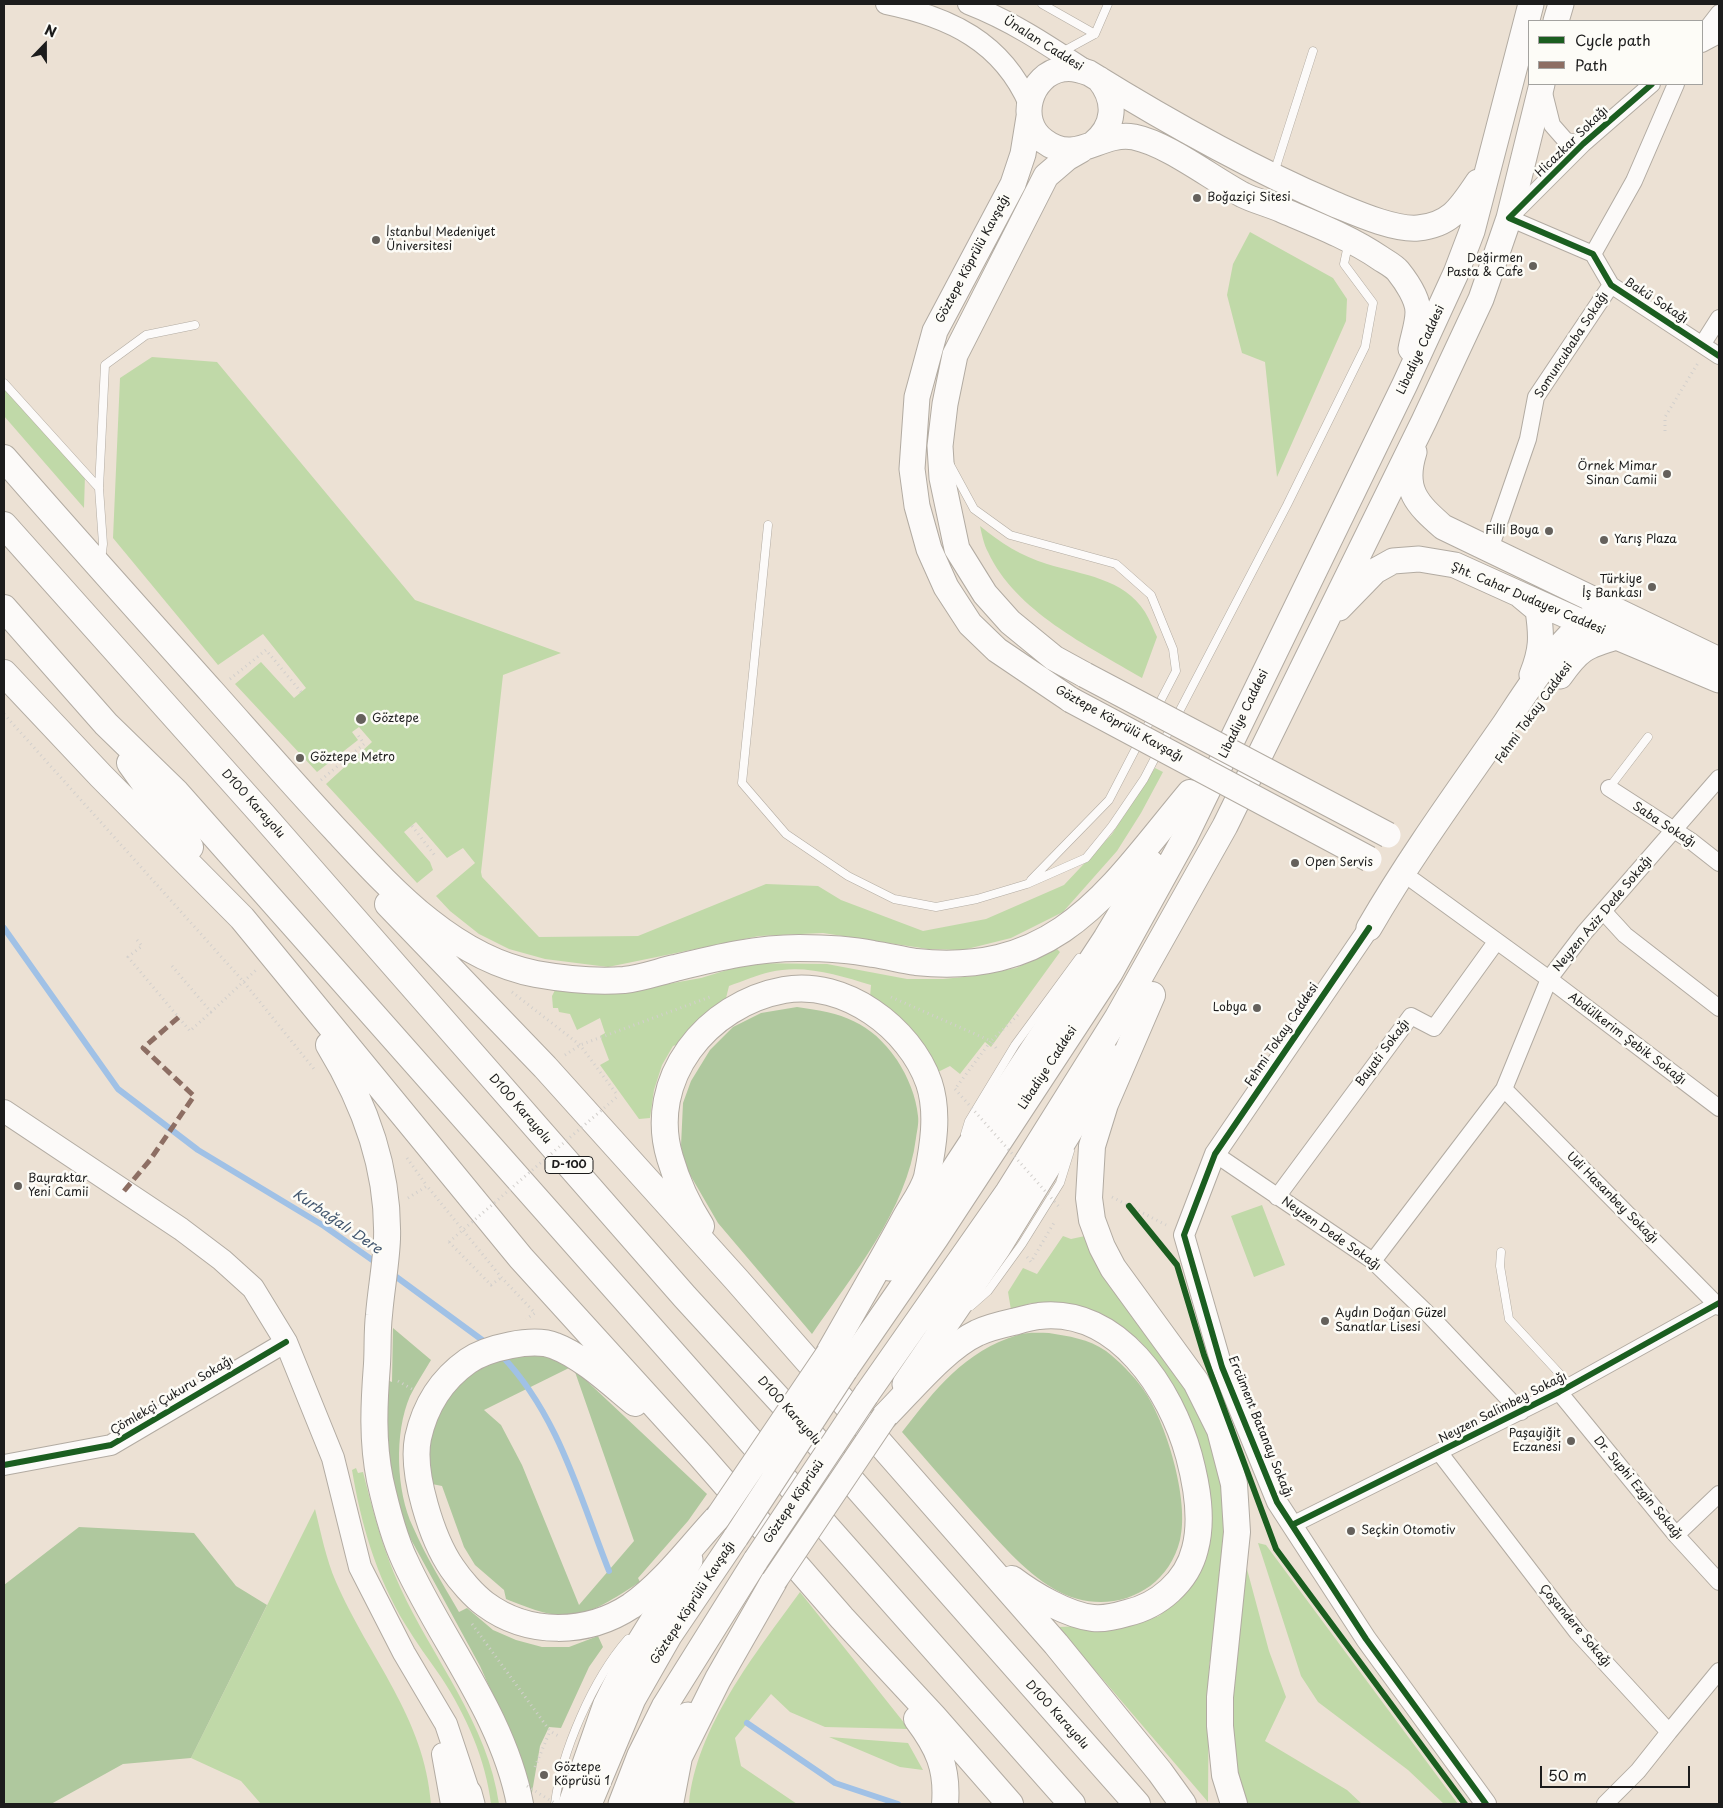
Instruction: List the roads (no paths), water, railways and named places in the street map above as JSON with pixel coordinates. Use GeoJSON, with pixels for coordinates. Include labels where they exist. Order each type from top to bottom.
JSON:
{"type":"FeatureCollection","features":[{"type":"Feature","properties":{"kind":"highway"},"geometry":{"type":"LineString","coordinates":[[4,458],[302,793],[385,882],[449,937],[494,961],[534,974],[592,980],[625,980],[744,951],[784,948],[824,948],[868,953],[917,962],[969,962],[1005,956],[1039,944],[1075,923],[1106,895],[1190,793]]}},
{"type":"Feature","properties":{"kind":"highway","name":"D100 Karayolu"},"geometry":{"type":"LineString","coordinates":[[4,525],[268,821],[685,1297],[796,1418],[1137,1804]]}},
{"type":"Feature","properties":{"kind":"highway"},"geometry":{"type":"LineString","coordinates":[[4,608],[106,724],[176,792],[1072,1804]]}},
{"type":"Feature","properties":{"kind":"highway"},"geometry":{"type":"LineString","coordinates":[[4,673],[101,776],[242,918]]}},
{"type":"Feature","properties":{"kind":"highway"},"geometry":{"type":"LineString","coordinates":[[106,724],[141,780],[242,918],[521,1258],[700,1455],[842,1618],[933,1716],[1010,1804]]}},
{"type":"Feature","properties":{"kind":"highway"},"geometry":{"type":"LineString","coordinates":[[302,793],[370,886],[545,1067],[736,1279],[973,1548],[1056,1644],[1160,1772],[1183,1804]]}},
{"type":"Feature","properties":{"kind":"highway"},"geometry":{"type":"LineString","coordinates":[[273,955],[343,1068],[362,1108],[378,1150],[393,1210],[387,1240],[378,1316],[374,1422],[380,1477],[391,1525],[404,1559],[421,1594],[491,1722],[516,1782],[524,1795]]}},
{"type":"Feature","properties":{"kind":"highway"},"geometry":{"type":"LineString","coordinates":[[736,1279],[690,1209],[669,1157],[666,1124],[668,1098],[674,1074],[689,1048],[709,1026],[730,1010],[755,998],[785,990],[813,990],[842,996],[870,1010],[898,1033],[917,1058],[929,1083],[934,1108],[933,1138],[926,1180],[837,1362]]}},
{"type":"Feature","properties":{"kind":"highway"},"geometry":{"type":"LineString","coordinates":[[1152,995],[1105,1104],[1092,1146],[1089,1198],[1092,1220],[1102,1247],[1113,1268],[1196,1382],[1220,1430],[1234,1484],[1237,1532],[1220,1697],[1220,1726],[1225,1775],[1234,1804]]}},
{"type":"Feature","properties":{"kind":"highway"},"geometry":{"type":"LineString","coordinates":[[885,1416],[950,1350],[977,1332],[1004,1323],[1039,1316],[1068,1317],[1091,1324],[1113,1337],[1140,1360],[1156,1382],[1175,1416],[1185,1442],[1194,1478],[1199,1525],[1194,1551],[1182,1575],[1165,1596],[1143,1609],[1093,1618],[1036,1597],[973,1548]]}},
{"type":"Feature","properties":{"kind":"highway"},"geometry":{"type":"LineString","coordinates":[[700,1455],[593,1369],[554,1346],[523,1344],[503,1346],[476,1355],[454,1370],[436,1390],[426,1412],[418,1439],[418,1468],[425,1502],[436,1538],[452,1568],[485,1604],[521,1623],[558,1630],[586,1625],[608,1618],[659,1593],[718,1517]]}},
{"type":"Feature","properties":{"kind":"highway"},"geometry":{"type":"LineString","coordinates":[[670,1804],[679,1757],[718,1679],[774,1581]]}},
{"type":"Feature","properties":{"kind":"highway"},"geometry":{"type":"LineString","coordinates":[[842,1618],[934,1742],[944,1770],[944,1804]]}},
{"type":"Feature","properties":{"kind":"main road","name":"Libadiye Caddesi"},"geometry":{"type":"LineString","coordinates":[[837,1362],[974,1181],[1110,973],[1184,840],[1285,628],[1405,384],[1456,273],[1472,231],[1531,4]]}},
{"type":"Feature","properties":{"kind":"main road"},"geometry":{"type":"LineString","coordinates":[[1556,20],[1560,4]]}},
{"type":"Feature","properties":{"kind":"main road"},"geometry":{"type":"LineString","coordinates":[[1094,76],[1109,95],[1112,113],[1106,131],[1087,147],[1068,151],[1054,148],[1034,130],[1029,110],[1033,92],[1040,81],[1051,73],[1063,69],[1076,69],[1094,76],[1216,148],[1273,178],[1382,222],[1417,228],[1444,221],[1456,214],[1487,170]]}},
{"type":"Feature","properties":{"kind":"main road"},"geometry":{"type":"LineString","coordinates":[[644,1804],[671,1744],[713,1674],[945,1328],[1080,1119],[1152,995],[1225,826],[1424,422],[1481,299],[1509,218],[1542,85]]}},
{"type":"Feature","properties":{"kind":"main road","name":"Göztepe Köprülü Kavşağı"},"geometry":{"type":"LineString","coordinates":[[1029,110],[1024,154],[1013,184],[935,331],[918,397],[912,469],[917,506],[929,549],[946,587],[970,624],[997,650],[1071,700],[1407,878]]}},
{"type":"Feature","properties":{"kind":"main road"},"geometry":{"type":"LineString","coordinates":[[1405,384],[1418,310],[1409,287],[1397,270],[1349,240],[1282,210],[1245,196],[1165,148],[1136,138],[1118,135],[1087,147],[1066,158],[1046,176],[959,347],[945,404],[940,446],[942,478],[957,550],[984,594],[1010,622],[1054,658],[1084,675],[1424,854]]}},
{"type":"Feature","properties":{"kind":"main road","name":"Şht. Cahar Dudayev Caddesi"},"geometry":{"type":"LineString","coordinates":[[1424,422],[1410,464],[1410,484],[1418,504],[1443,527],[1719,660]]}},
{"type":"Feature","properties":{"kind":"main road","name":"Şht. Cahar Dudayev Caddesi"},"geometry":{"type":"LineString","coordinates":[[1324,624],[1375,571],[1393,561],[1419,559],[1455,565],[1617,638],[1719,680]]}},
{"type":"Feature","properties":{"kind":"main road"},"geometry":{"type":"LineString","coordinates":[[1517,592],[1538,610],[1542,636],[1540,656],[1523,697]]}},
{"type":"Feature","properties":{"kind":"main road"},"geometry":{"type":"LineString","coordinates":[[1523,697],[1581,622],[1608,606]]}},
{"type":"Feature","properties":{"kind":"main road"},"geometry":{"type":"LineString","coordinates":[[718,1517],[837,1362],[953,1174],[1138,887],[1285,628]]}},
{"type":"Feature","properties":{"kind":"main road","name":"Fehmi Tokay Caddesi"},"geometry":{"type":"LineString","coordinates":[[1369,928],[1581,650],[1590,644],[1617,638]]}},
{"type":"Feature","properties":{"kind":"main road","name":"Fehmi Tokay Caddesi"},"geometry":{"type":"LineString","coordinates":[[1424,854],[1523,697]]}},
{"type":"Feature","properties":{"kind":"main road","name":"Göztepe Köprüsü"},"geometry":{"type":"LineString","coordinates":[[621,1804],[640,1755],[664,1707],[756,1560],[866,1395],[1008,1192],[1117,1018],[1225,826]]}},
{"type":"Feature","properties":{"kind":"main road"},"geometry":{"type":"LineString","coordinates":[[4,1111],[181,1229],[222,1260],[253,1288],[286,1342],[333,1458],[360,1567],[404,1653],[446,1724],[466,1801]]}},
{"type":"Feature","properties":{"kind":"main road","name":"Göztepe Köprülü Kavşağı"},"geometry":{"type":"LineString","coordinates":[[589,1804],[634,1699],[669,1636],[736,1537],[837,1362]]}},
{"type":"Feature","properties":{"kind":"main road"},"geometry":{"type":"LineString","coordinates":[[571,1804],[620,1659],[659,1593]]}},
{"type":"Feature","properties":{"kind":"street"},"geometry":{"type":"LineString","coordinates":[[886,4],[933,16],[969,32],[1007,64],[1019,81],[1029,110]]}},
{"type":"Feature","properties":{"kind":"street","name":"Ünalan Caddesi"},"geometry":{"type":"LineString","coordinates":[[968,4],[999,16],[1094,76]]}},
{"type":"Feature","properties":{"kind":"street"},"geometry":{"type":"LineString","coordinates":[[1703,34],[1719,13]]}},
{"type":"Feature","properties":{"kind":"street"},"geometry":{"type":"LineString","coordinates":[[1703,43],[1719,35]]}},
{"type":"Feature","properties":{"kind":"street"},"geometry":{"type":"LineString","coordinates":[[1542,85],[1552,125],[1566,141],[1583,144]]}},
{"type":"Feature","properties":{"kind":"street","name":"Hicazkar Sokağı"},"geometry":{"type":"LineString","coordinates":[[1509,218],[1583,144],[1651,85]]}},
{"type":"Feature","properties":{"kind":"street"},"geometry":{"type":"LineString","coordinates":[[1509,218],[1593,254],[1634,181],[1676,85]]}},
{"type":"Feature","properties":{"kind":"street","name":"Bakü Sokağı"},"geometry":{"type":"LineString","coordinates":[[1593,254],[1611,285],[1709,349]]}},
{"type":"Feature","properties":{"kind":"street","name":"Somuncubaba Sokağı"},"geometry":{"type":"LineString","coordinates":[[1490,549],[1528,439],[1536,397],[1611,285]]}},
{"type":"Feature","properties":{"kind":"street"},"geometry":{"type":"LineString","coordinates":[[1709,349],[1719,318]]}},
{"type":"Feature","properties":{"kind":"street","name":"Neyzen Aziz Dede Sokağı"},"geometry":{"type":"LineString","coordinates":[[1373,1261],[1504,1089],[1549,979],[1603,911],[1719,778]]}},
{"type":"Feature","properties":{"kind":"street","name":"Saba Sokağı"},"geometry":{"type":"LineString","coordinates":[[1609,788],[1672,831],[1691,841],[1719,863]]}},
{"type":"Feature","properties":{"kind":"street","name":"Abdülkerim Şebik Sokağı"},"geometry":{"type":"LineString","coordinates":[[1407,878],[1549,979],[1719,1108]]}},
{"type":"Feature","properties":{"kind":"street"},"geometry":{"type":"LineString","coordinates":[[1603,911],[1625,935],[1719,1008]]}},
{"type":"Feature","properties":{"kind":"street","name":"Fehmi Tokay Caddesi"},"geometry":{"type":"LineString","coordinates":[[1215,1154],[1369,928]]}},
{"type":"Feature","properties":{"kind":"street","name":"Bayati Sokağı"},"geometry":{"type":"LineString","coordinates":[[1277,1197],[1411,1016],[1434,1028],[1496,942]]}},
{"type":"Feature","properties":{"kind":"street","name":"Udi Hasanbey Sokağı"},"geometry":{"type":"LineString","coordinates":[[1504,1089],[1719,1305]]}},
{"type":"Feature","properties":{"kind":"street","name":"Neyzen Dede Sokağı"},"geometry":{"type":"LineString","coordinates":[[1215,1154],[1373,1261],[1431,1317],[1520,1412]]}},
{"type":"Feature","properties":{"kind":"street","name":"Ercüment Batanay Sokağı"},"geometry":{"type":"LineString","coordinates":[[1215,1154],[1184,1235],[1222,1367],[1277,1502],[1366,1639],[1486,1804]]}},
{"type":"Feature","properties":{"kind":"street","name":"Neyzen Salimbey Sokağı"},"geometry":{"type":"LineString","coordinates":[[1292,1525],[1565,1389],[1719,1305]]}},
{"type":"Feature","properties":{"kind":"street","name":"Çömlekçi Çukuru Sokağı"},"geometry":{"type":"LineString","coordinates":[[4,1465],[111,1445],[286,1342]]}},
{"type":"Feature","properties":{"kind":"street","name":"Dr. Suphi Ezgin Sokağı"},"geometry":{"type":"LineString","coordinates":[[1565,1389],[1676,1535],[1719,1582]]}},
{"type":"Feature","properties":{"kind":"street","name":"Çoşandere Sokağı"},"geometry":{"type":"LineString","coordinates":[[1439,1452],[1577,1632],[1669,1732]]}},
{"type":"Feature","properties":{"kind":"street"},"geometry":{"type":"LineString","coordinates":[[1676,1535],[1719,1494]]}},
{"type":"Feature","properties":{"kind":"street"},"geometry":{"type":"LineString","coordinates":[[1605,1804],[1638,1772],[1719,1671]]}},
{"type":"Feature","properties":{"kind":"lane"},"geometry":{"type":"LineString","coordinates":[[1042,4],[1095,34]]}},
{"type":"Feature","properties":{"kind":"lane"},"geometry":{"type":"LineString","coordinates":[[1059,53],[1095,34],[1108,4]]}},
{"type":"Feature","properties":{"kind":"lane"},"geometry":{"type":"LineString","coordinates":[[1273,178],[1313,51]]}},
{"type":"Feature","properties":{"kind":"lane"},"geometry":{"type":"LineString","coordinates":[[768,525],[742,783],[786,834],[848,876],[894,899],[936,907],[977,899],[1027,884],[1086,858],[1112,826],[1144,779],[1287,505],[1365,347],[1373,303],[1344,264],[1349,240]]}},
{"type":"Feature","properties":{"kind":"lane"},"geometry":{"type":"LineString","coordinates":[[100,567],[103,544],[99,488],[105,365],[146,335],[195,326]]}},
{"type":"Feature","properties":{"kind":"lane"},"geometry":{"type":"LineString","coordinates":[[4,383],[99,488]]}},
{"type":"Feature","properties":{"kind":"lane"},"geometry":{"type":"LineString","coordinates":[[940,446],[974,508],[1010,535],[1116,564],[1130,576],[1151,595],[1173,649],[1176,671],[1109,800],[1027,884]]}},
{"type":"Feature","properties":{"kind":"lane"},"geometry":{"type":"LineString","coordinates":[[1609,788],[1648,736]]}},
{"type":"Feature","properties":{"kind":"lane"},"geometry":{"type":"LineString","coordinates":[[1095,939],[1138,887]]}},
{"type":"Feature","properties":{"kind":"lane"},"geometry":{"type":"LineString","coordinates":[[953,1174],[969,1121],[1015,1045],[1082,954]]}},
{"type":"Feature","properties":{"kind":"lane"},"geometry":{"type":"LineString","coordinates":[[1501,1252],[1500,1266],[1509,1319],[1565,1389]]}},
{"type":"Feature","properties":{"kind":"lane"},"geometry":{"type":"LineString","coordinates":[[555,1804],[557,1784],[588,1702],[620,1659]]}},
{"type":"Feature","properties":{"kind":"waterway","name":"Kurbağalı Dere"},"geometry":{"type":"LineString","coordinates":[[4,928],[118,1089],[198,1150],[324,1226],[378,1264]]}},
{"type":"Feature","properties":{"kind":"waterway","name":"Kurbağalı Dere"},"geometry":{"type":"LineString","coordinates":[[391,1273],[489,1345]]}},
{"type":"Feature","properties":{"kind":"waterway","name":"Kurbağalı Dere"},"geometry":{"type":"LineString","coordinates":[[501,1355],[521,1378],[538,1403],[552,1429],[577,1485],[609,1571]]}},
{"type":"Feature","properties":{"kind":"waterway","name":"Kurbağalı Dere"},"geometry":{"type":"LineString","coordinates":[[747,1723],[835,1783],[898,1804]]}},
{"type":"Feature","properties":{"kind":"place","name":"Boğaziçi Sitesi"},"geometry":{"type":"Point","coordinates":[1197,198]}},
{"type":"Feature","properties":{"kind":"place","name":"İstanbul Medeniyet Üniversitesi"},"geometry":{"type":"Point","coordinates":[376,240]}},
{"type":"Feature","properties":{"kind":"place","name":"Değirmen Pasta & Cafe"},"geometry":{"type":"Point","coordinates":[1533,266]}},
{"type":"Feature","properties":{"kind":"place","name":"Örnek Mimar Sinan Camii"},"geometry":{"type":"Point","coordinates":[1667,474]}},
{"type":"Feature","properties":{"kind":"place","name":"Filli Boya"},"geometry":{"type":"Point","coordinates":[1549,531]}},
{"type":"Feature","properties":{"kind":"place","name":"Yarış Plaza"},"geometry":{"type":"Point","coordinates":[1604,540]}},
{"type":"Feature","properties":{"kind":"place","name":"Türkiye İş Bankası"},"geometry":{"type":"Point","coordinates":[1652,587]}},
{"type":"Feature","properties":{"kind":"place","name":"Göztepe"},"geometry":{"type":"Point","coordinates":[361,719]}},
{"type":"Feature","properties":{"kind":"place","name":"Göztepe Metro"},"geometry":{"type":"Point","coordinates":[300,758]}},
{"type":"Feature","properties":{"kind":"place","name":"Open Servis"},"geometry":{"type":"Point","coordinates":[1295,863]}},
{"type":"Feature","properties":{"kind":"place","name":"Lobya"},"geometry":{"type":"Point","coordinates":[1257,1008]}},
{"type":"Feature","properties":{"kind":"place","name":"Bayraktar Yeni Camii"},"geometry":{"type":"Point","coordinates":[18,1186]}},
{"type":"Feature","properties":{"kind":"place","name":"Aydın Doğan Güzel Sanatlar Lisesi"},"geometry":{"type":"Point","coordinates":[1325,1321]}},
{"type":"Feature","properties":{"kind":"place","name":"Paşayiğit Eczanesi"},"geometry":{"type":"Point","coordinates":[1571,1441]}},
{"type":"Feature","properties":{"kind":"place","name":"Seçkin Otomotiv"},"geometry":{"type":"Point","coordinates":[1351,1531]}},
{"type":"Feature","properties":{"kind":"place","name":"Göztepe Köprüsü 1"},"geometry":{"type":"Point","coordinates":[544,1775]}}]}
